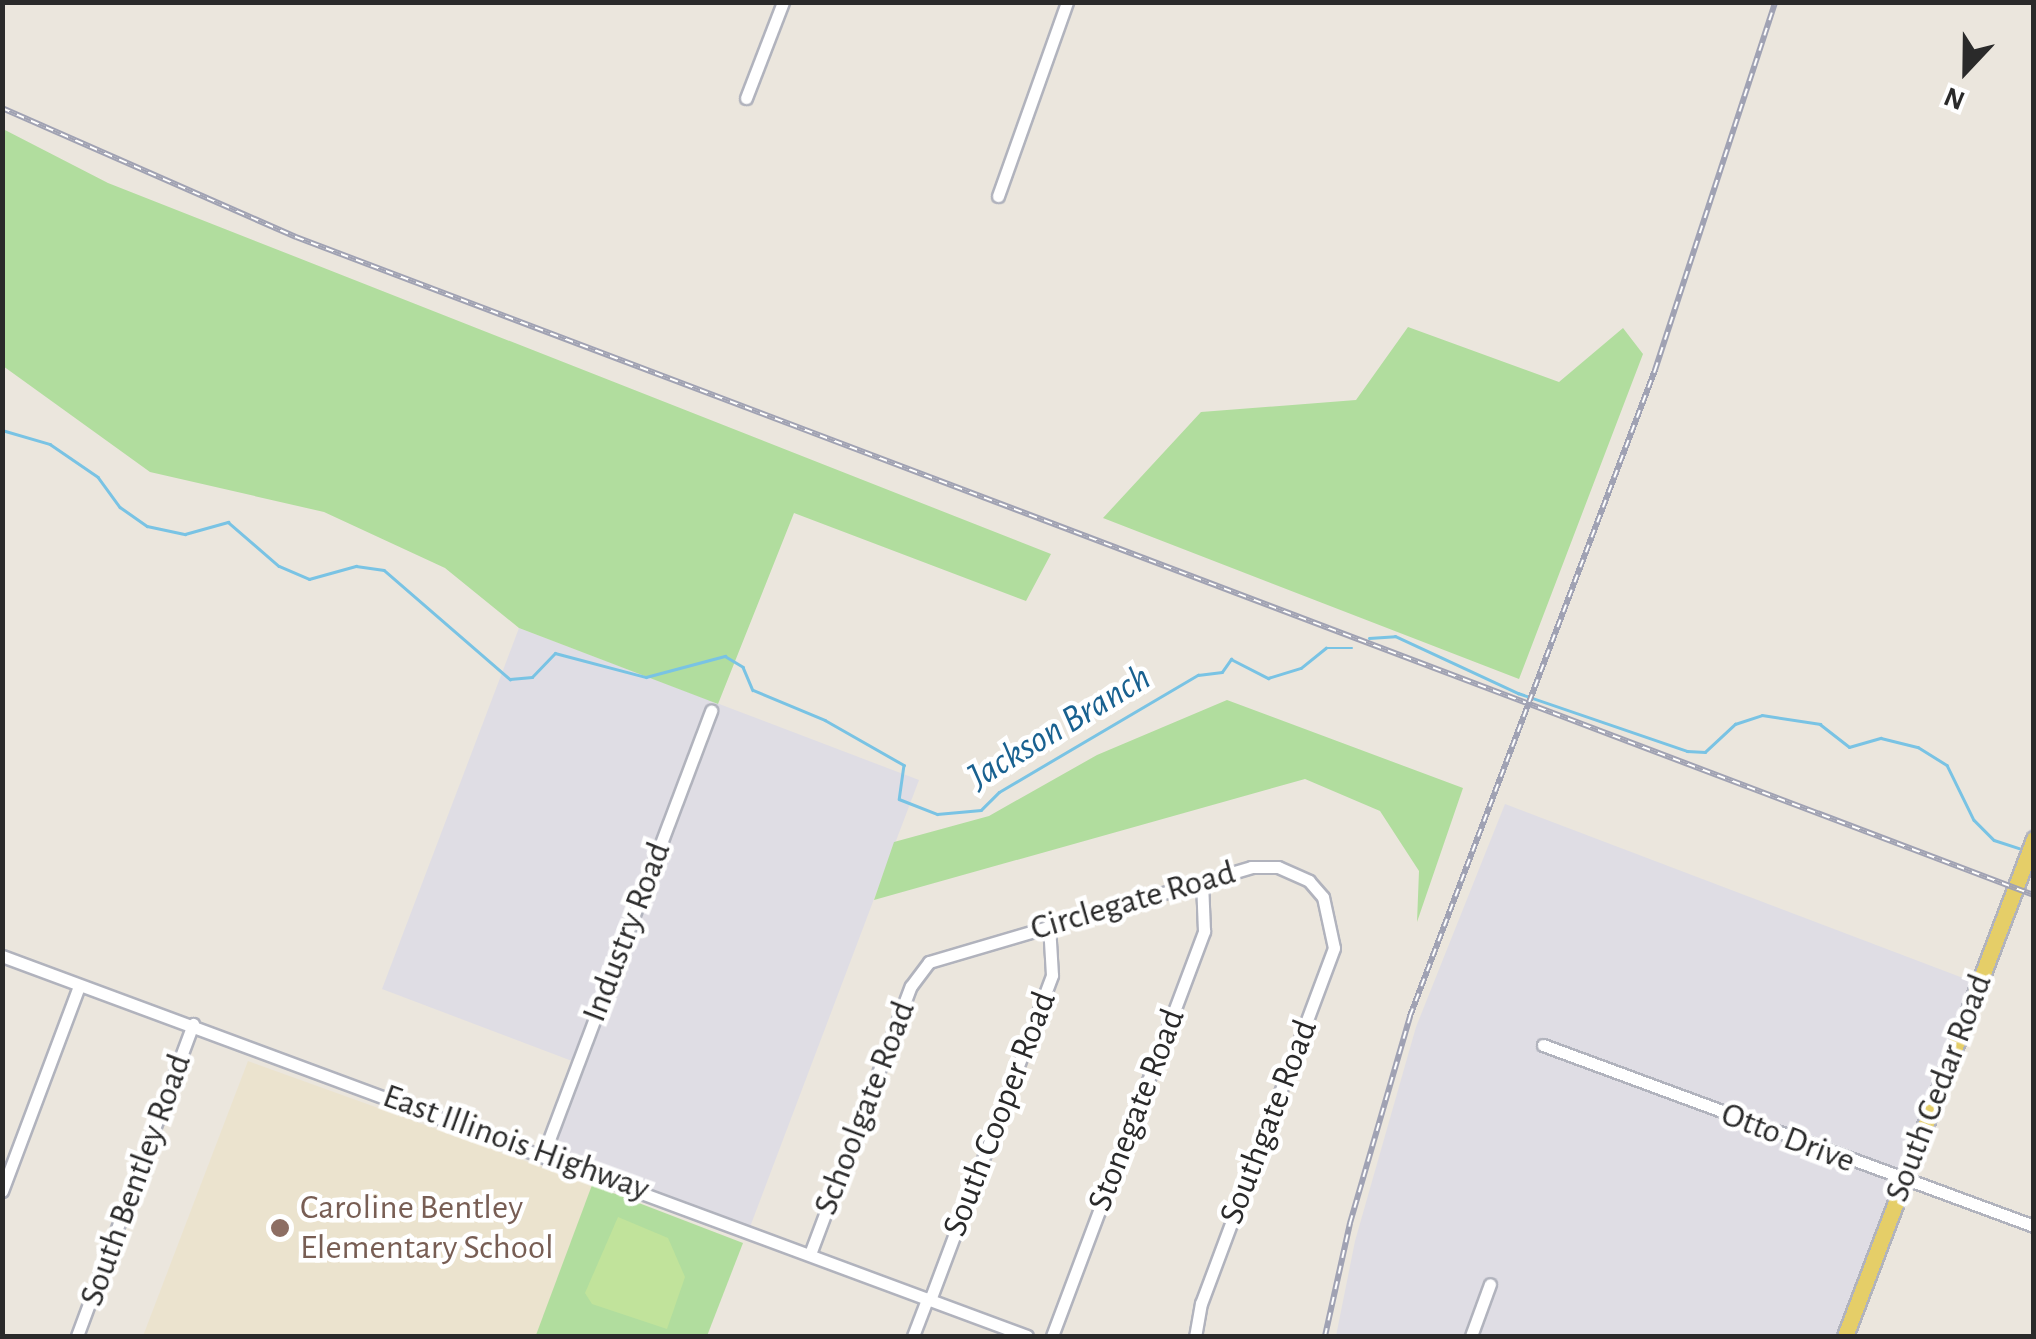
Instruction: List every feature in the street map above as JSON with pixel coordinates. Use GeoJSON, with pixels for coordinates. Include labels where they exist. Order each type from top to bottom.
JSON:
{"type":"FeatureCollection","features":[{"type":"Feature","properties":{"kind":"main road","name":"South Cedar Road"},"geometry":{"type":"LineString","coordinates":[[1845,1336],[2031,847]]}},
{"type":"Feature","properties":{"kind":"street"},"geometry":{"type":"LineString","coordinates":[[746,98],[783,2]]}},
{"type":"Feature","properties":{"kind":"street"},"geometry":{"type":"LineString","coordinates":[[998,196],[1068,2]]}},
{"type":"Feature","properties":{"kind":"street","name":"Industry Road"},"geometry":{"type":"LineString","coordinates":[[544,1153],[710,710]]}},
{"type":"Feature","properties":{"kind":"street","name":"Circlegate Road"},"geometry":{"type":"LineString","coordinates":[[926,965],[1202,882],[1278,867],[1309,881],[1330,908]]}},
{"type":"Feature","properties":{"kind":"street","name":"Stonegate Road"},"geometry":{"type":"LineString","coordinates":[[1052,1336],[1204,930],[1202,882]]}},
{"type":"Feature","properties":{"kind":"street","name":"Southgate Road"},"geometry":{"type":"LineString","coordinates":[[1195,1336],[1207,1286],[1332,956],[1330,908]]}},
{"type":"Feature","properties":{"kind":"street","name":"South Cooper Road"},"geometry":{"type":"LineString","coordinates":[[913,1336],[1052,975],[1048,926]]}},
{"type":"Feature","properties":{"kind":"street","name":"East Illinois Highway"},"geometry":{"type":"LineString","coordinates":[[2,956],[544,1153],[1027,1336]]}},
{"type":"Feature","properties":{"kind":"street","name":"Schoolgate Road"},"geometry":{"type":"LineString","coordinates":[[810,1254],[911,986],[926,965]]}},
{"type":"Feature","properties":{"kind":"street"},"geometry":{"type":"LineString","coordinates":[[2,1191],[79,986]]}},
{"type":"Feature","properties":{"kind":"street","name":"South Bentley Road"},"geometry":{"type":"LineString","coordinates":[[77,1336],[193,1024]]}},
{"type":"Feature","properties":{"kind":"street","name":"Otto Drive"},"geometry":{"type":"LineString","coordinates":[[1544,1045],[1904,1182],[2034,1226]]}},
{"type":"Feature","properties":{"kind":"street"},"geometry":{"type":"LineString","coordinates":[[1471,1336],[1490,1284]]}},
{"type":"Feature","properties":{"kind":"shaded area"},"geometry":{"type":"Polygon","coordinates":[[[519,628],[919,780],[750,1227],[548,1151],[580,1064],[382,989],[519,628]]]}},
{"type":"Feature","properties":{"kind":"shaded area"},"geometry":{"type":"Polygon","coordinates":[[[1505,804],[1971,981],[1841,1336],[1336,1336],[1355,1241],[1416,1027],[1505,804]]]}},
{"type":"Feature","properties":{"kind":"shaded area"},"geometry":{"type":"Polygon","coordinates":[[[248,1061],[592,1185],[541,1336],[143,1336],[248,1061]]]}},
{"type":"Feature","properties":{"kind":"green space"},"geometry":{"type":"Polygon","coordinates":[[[3,129],[108,183],[1051,554],[1026,601],[794,513],[718,704],[519,628],[445,568],[324,512],[150,472],[3,366],[3,129]]]}},
{"type":"Feature","properties":{"kind":"green space"},"geometry":{"type":"Polygon","coordinates":[[[1408,327],[1559,382],[1623,328],[1643,354],[1519,679],[1103,518],[1201,412],[1356,400],[1408,327]]]}},
{"type":"Feature","properties":{"kind":"green space"},"geometry":{"type":"Polygon","coordinates":[[[1227,700],[1463,788],[1417,922],[1419,871],[1380,811],[1305,779],[874,900],[894,842],[989,816],[1097,755],[1227,700]]]}},
{"type":"Feature","properties":{"kind":"green space"},"geometry":{"type":"Polygon","coordinates":[[[592,1185],[743,1243],[707,1336],[536,1335],[592,1185]]]}},
{"type":"Feature","properties":{"kind":"green space"},"geometry":{"type":"Polygon","coordinates":[[[618,1217],[668,1238],[685,1277],[667,1329],[592,1304],[585,1293],[618,1217]]]}},
{"type":"Feature","properties":{"kind":"waterway","name":"Jackson Branch"},"geometry":{"type":"LineString","coordinates":[[2,430],[50,444],[98,477],[120,507],[147,526],[185,534],[228,522],[279,566],[309,579],[356,566],[384,570],[510,679],[532,677],[555,653],[646,677],[725,656],[743,667],[753,690],[825,720],[904,765],[899,799],[937,814],[981,810],[999,792],[1198,675],[1222,672],[1231,659],[1268,678],[1301,668],[1326,648],[1352,648]]}},
{"type":"Feature","properties":{"kind":"waterway","name":"Jackson Branch"},"geometry":{"type":"LineString","coordinates":[[1369,638],[1395,636],[1518,693],[1687,751],[1705,752],[1735,724],[1762,715],[1820,724],[1849,747],[1881,738],[1918,747],[1947,765],[1974,820],[1994,840],[2022,849]]}},
{"type":"Feature","properties":{"kind":"railway"},"geometry":{"type":"LineString","coordinates":[[1325,1336],[1350,1223],[1410,1016],[1655,370],[1775,2]]}},
{"type":"Feature","properties":{"kind":"railway"},"geometry":{"type":"LineString","coordinates":[[2,108],[296,237],[2034,895]]}},
{"type":"Feature","properties":{"kind":"place","name":"Caroline Bentley Elementary School"},"geometry":{"type":"Point","coordinates":[280,1228]}}]}
